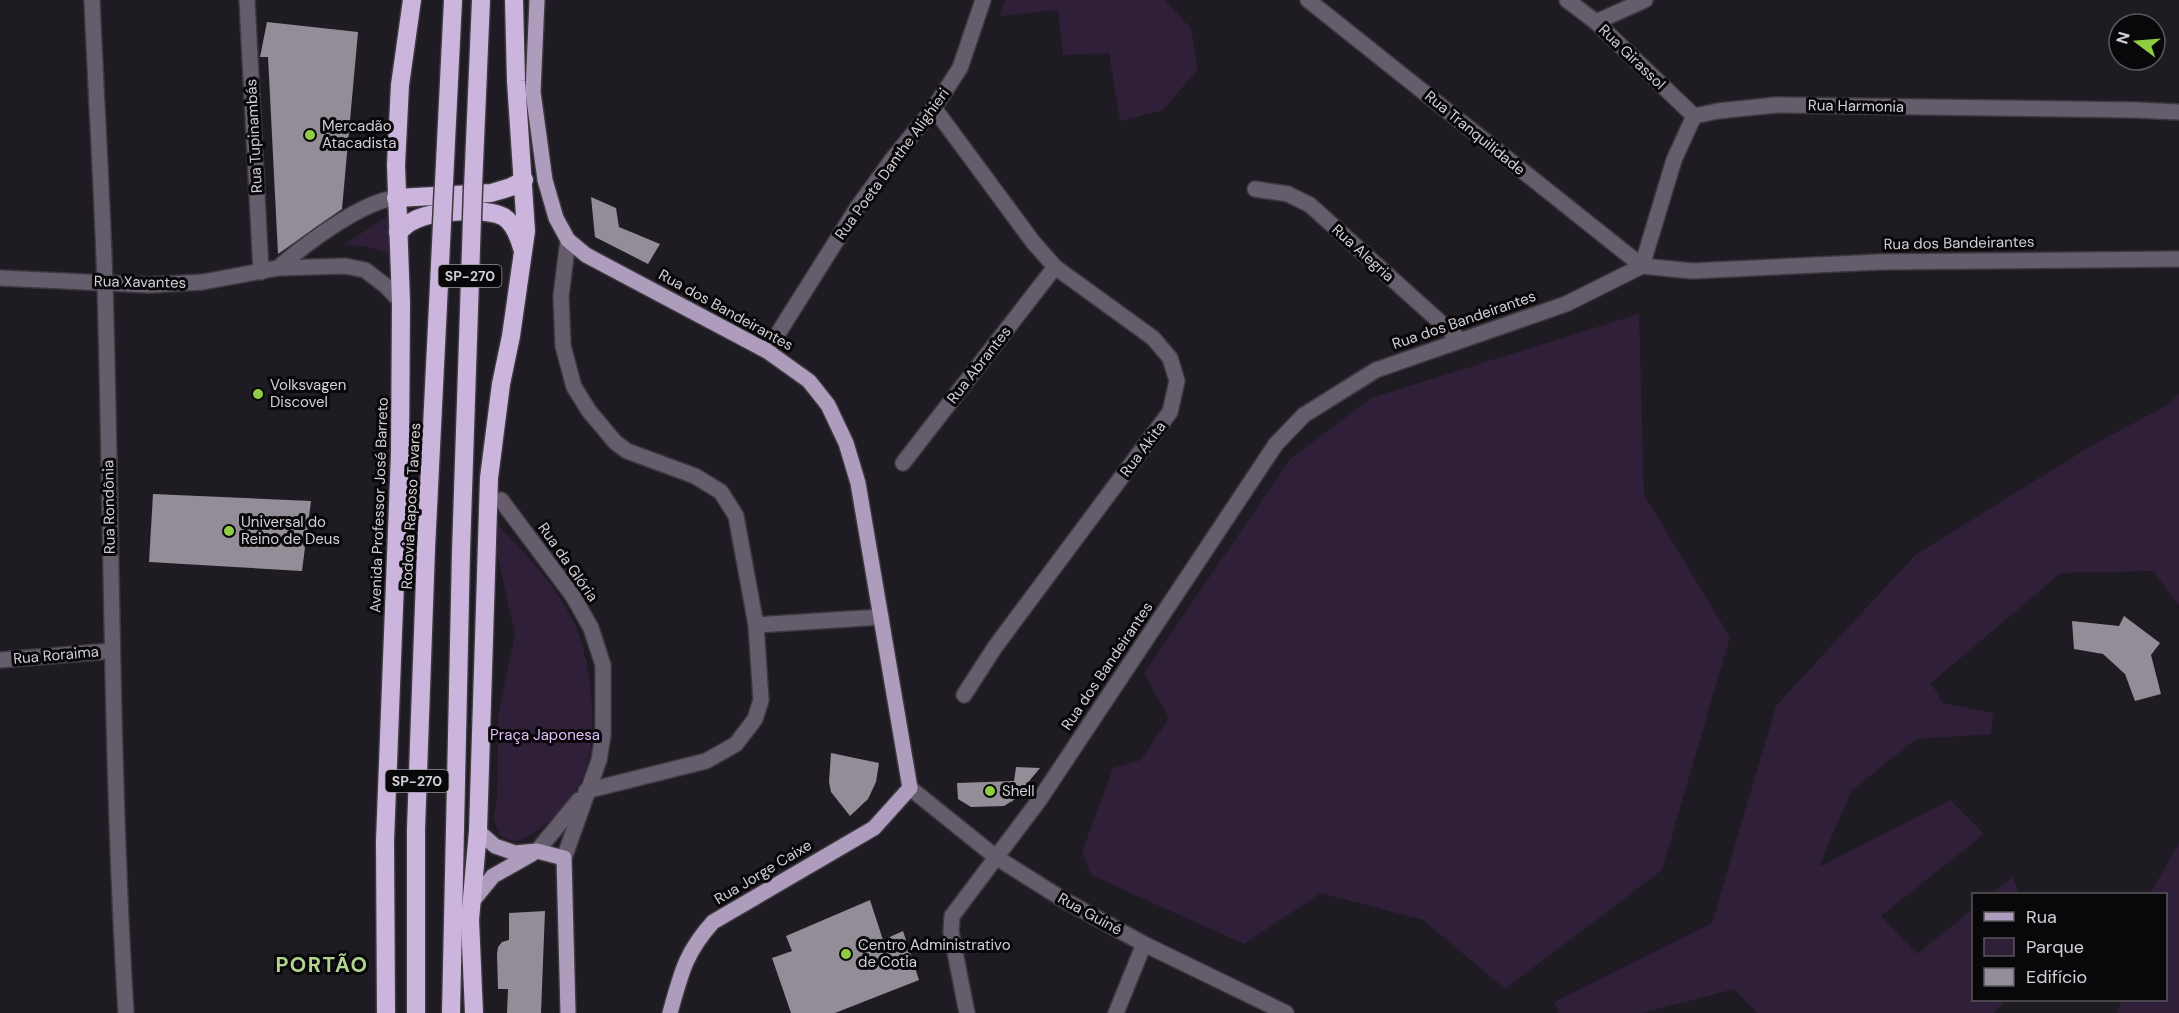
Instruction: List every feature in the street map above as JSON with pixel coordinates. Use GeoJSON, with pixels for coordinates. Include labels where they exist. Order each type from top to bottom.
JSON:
{"type":"FeatureCollection","features":[{"type":"Feature","properties":{"kind":"highway","name":"Avenida Professor José Barreto"},"geometry":{"type":"LineString","coordinates":[[386,1013],[385,841],[400,453],[401,302],[396,165],[400,85],[412,0]]}},
{"type":"Feature","properties":{"kind":"highway","name":"Rodovia Raposo Tavares"},"geometry":{"type":"LineString","coordinates":[[416,1013],[416,829],[426,549],[453,0]]}},
{"type":"Feature","properties":{"kind":"highway","name":"SP-270"},"geometry":{"type":"LineString","coordinates":[[451,1013],[461,552],[481,0]]}},
{"type":"Feature","properties":{"kind":"highway"},"geometry":{"type":"LineString","coordinates":[[474,1013],[470,920],[478,831],[489,477],[499,396],[526,231],[516,81],[514,0]]}},
{"type":"Feature","properties":{"kind":"highway"},"geometry":{"type":"LineString","coordinates":[[396,165],[415,185],[432,195]]}},
{"type":"Feature","properties":{"kind":"highway"},"geometry":{"type":"LineString","coordinates":[[396,198],[491,193],[524,180]]}},
{"type":"Feature","properties":{"kind":"highway"},"geometry":{"type":"LineString","coordinates":[[398,232],[413,220],[423,217],[464,210],[492,212],[512,224],[524,253]]}},
{"type":"Feature","properties":{"kind":"main road"},"geometry":{"type":"LineString","coordinates":[[537,0],[533,92],[537,128],[548,190],[556,218],[568,240]]}},
{"type":"Feature","properties":{"kind":"main road","name":"Rua dos Bandeirantes"},"geometry":{"type":"LineString","coordinates":[[568,240],[586,255],[767,351],[809,381],[828,405],[846,443],[858,483],[910,788]]}},
{"type":"Feature","properties":{"kind":"main road","name":"Rua Jorge Caixe"},"geometry":{"type":"LineString","coordinates":[[670,1013],[682,969],[697,941],[713,922],[874,828],[910,788]]}},
{"type":"Feature","properties":{"kind":"main road"},"geometry":{"type":"LineString","coordinates":[[478,831],[495,846],[515,853],[537,852],[564,858],[568,1013]]}},
{"type":"Feature","properties":{"kind":"main road"},"geometry":{"type":"LineString","coordinates":[[471,903],[493,876],[537,852]]}},
{"type":"Feature","properties":{"kind":"street","name":"Rua Rondônia"},"geometry":{"type":"LineString","coordinates":[[92,0],[105,283],[111,651],[119,906],[126,1013]]}},
{"type":"Feature","properties":{"kind":"street","name":"Rua Tupinambás"},"geometry":{"type":"LineString","coordinates":[[247,0],[261,272]]}},
{"type":"Feature","properties":{"kind":"street","name":"Rua Poeta Danthe Alighieri"},"geometry":{"type":"LineString","coordinates":[[767,351],[857,208],[934,108],[960,68],[983,0]]}},
{"type":"Feature","properties":{"kind":"street","name":"Rua Tranquilidade"},"geometry":{"type":"LineString","coordinates":[[1308,0],[1642,266]]}},
{"type":"Feature","properties":{"kind":"street","name":"Rua Girassol"},"geometry":{"type":"LineString","coordinates":[[1567,0],[1596,22],[1694,116]]}},
{"type":"Feature","properties":{"kind":"street"},"geometry":{"type":"LineString","coordinates":[[1596,22],[1645,0]]}},
{"type":"Feature","properties":{"kind":"street","name":"Rua Harmonia"},"geometry":{"type":"LineString","coordinates":[[1694,116],[1776,105],[2179,112]]}},
{"type":"Feature","properties":{"kind":"street","name":"Rua Akita"},"geometry":{"type":"LineString","coordinates":[[934,108],[1033,242],[1055,267],[1153,338],[1170,358],[1177,381],[1170,412],[995,647],[964,695]]}},
{"type":"Feature","properties":{"kind":"street"},"geometry":{"type":"LineString","coordinates":[[1642,266],[1674,160],[1694,116]]}},
{"type":"Feature","properties":{"kind":"street","name":"Rua Alegria"},"geometry":{"type":"LineString","coordinates":[[1255,189],[1288,194],[1310,205],[1460,340]]}},
{"type":"Feature","properties":{"kind":"street","name":"Rua Xavantes"},"geometry":{"type":"LineString","coordinates":[[278,268],[331,229],[367,207],[396,198]]}},
{"type":"Feature","properties":{"kind":"street"},"geometry":{"type":"LineString","coordinates":[[537,852],[586,791],[705,761],[735,744],[755,719],[761,700],[756,625],[736,516],[721,492],[694,476],[627,451],[615,441],[589,411],[574,387],[563,346],[561,296],[568,240]]}},
{"type":"Feature","properties":{"kind":"street","name":"Rua dos Bandeirantes"},"geometry":{"type":"LineString","coordinates":[[967,1013],[950,922],[952,916],[1040,799],[1276,444],[1304,415],[1376,370],[1566,304],[1642,266],[1692,271],[1879,262],[2179,259]]}},
{"type":"Feature","properties":{"kind":"street","name":"Rua Xavantes"},"geometry":{"type":"LineString","coordinates":[[0,278],[149,285],[203,282],[278,268],[345,266],[365,270],[386,286],[401,302]]}},
{"type":"Feature","properties":{"kind":"street","name":"Rua Abrantes"},"geometry":{"type":"LineString","coordinates":[[903,463],[1055,267]]}},
{"type":"Feature","properties":{"kind":"street","name":"Rua da Glória"},"geometry":{"type":"LineString","coordinates":[[501,500],[573,596],[591,628],[603,665],[603,735],[598,760],[586,791]]}},
{"type":"Feature","properties":{"kind":"street"},"geometry":{"type":"LineString","coordinates":[[756,625],[881,617]]}},
{"type":"Feature","properties":{"kind":"street","name":"Rua Roraima"},"geometry":{"type":"LineString","coordinates":[[0,660],[111,651]]}},
{"type":"Feature","properties":{"kind":"street","name":"Rua Guiné"},"geometry":{"type":"LineString","coordinates":[[910,788],[997,858],[1064,900],[1144,944],[1286,1013]]}},
{"type":"Feature","properties":{"kind":"street"},"geometry":{"type":"LineString","coordinates":[[564,858],[586,791]]}},
{"type":"Feature","properties":{"kind":"street"},"geometry":{"type":"LineString","coordinates":[[1116,1013],[1144,944]]}},
{"type":"Feature","properties":{"kind":"green space"},"geometry":{"type":"Polygon","coordinates":[[[1005,0],[1165,0],[1191,29],[1198,69],[1163,110],[1120,121],[1109,53],[1063,55],[1058,10],[1000,16],[1005,0]]]}},
{"type":"Feature","properties":{"kind":"green space"},"geometry":{"type":"Polygon","coordinates":[[[388,216],[389,254],[365,246],[343,245],[388,216]]]}},
{"type":"Feature","properties":{"kind":"green space"},"geometry":{"type":"Polygon","coordinates":[[[1639,314],[1644,495],[1730,637],[1662,870],[1505,989],[1423,920],[1321,893],[1244,944],[1091,875],[1082,852],[1113,768],[1141,760],[1169,718],[1144,673],[1290,459],[1371,398],[1639,314]]]}},
{"type":"Feature","properties":{"kind":"green space"},"geometry":{"type":"Polygon","coordinates":[[[2179,394],[2179,605],[2153,571],[2061,573],[1931,683],[1943,703],[1993,713],[1991,734],[1916,739],[1851,791],[1819,867],[1950,800],[1984,834],[1881,916],[1917,954],[1972,910],[1972,1001],[2004,1001],[1994,1013],[1757,1013],[1734,989],[1642,1013],[1559,1013],[1554,1002],[1712,923],[1776,706],[1915,555],[2096,443],[2168,405],[2179,394]]]}},
{"type":"Feature","properties":{"kind":"green space","name":"Praça Japonesa"},"geometry":{"type":"Polygon","coordinates":[[[497,524],[539,570],[566,607],[580,637],[592,701],[591,745],[581,781],[569,800],[553,818],[535,832],[515,842],[500,836],[493,817],[497,800],[498,717],[515,634],[497,553],[497,524]]]}},
{"type":"Feature","properties":{"kind":"green space"},"geometry":{"type":"Polygon","coordinates":[[[2179,843],[2179,1013],[2117,1013],[2122,1001],[2167,1001],[2167,893],[2151,893],[2179,843]]]}},
{"type":"Feature","properties":{"kind":"green space"},"geometry":{"type":"Polygon","coordinates":[[[2013,877],[2019,893],[1992,893],[2013,877]]]}},
{"type":"Feature","properties":{"kind":"building","name":"Mercadão Atacadista"},"geometry":{"type":"Polygon","coordinates":[[[267,22],[358,32],[342,209],[278,254],[268,57],[260,57],[267,22]]]}},
{"type":"Feature","properties":{"kind":"building"},"geometry":{"type":"Polygon","coordinates":[[[591,197],[616,208],[619,227],[660,244],[648,264],[595,237],[591,197]]]}},
{"type":"Feature","properties":{"kind":"building","name":"Universal do Reino de Deus"},"geometry":{"type":"Polygon","coordinates":[[[153,494],[311,501],[302,571],[149,562],[153,494]]]}},
{"type":"Feature","properties":{"kind":"building"},"geometry":{"type":"Polygon","coordinates":[[[2124,616],[2160,643],[2151,655],[2161,694],[2135,701],[2125,674],[2103,654],[2074,649],[2072,621],[2119,626],[2124,616]]]}},
{"type":"Feature","properties":{"kind":"building"},"geometry":{"type":"Polygon","coordinates":[[[831,753],[879,763],[876,782],[868,799],[850,816],[831,792],[829,782],[831,753]]]}},
{"type":"Feature","properties":{"kind":"building","name":"Shell"},"geometry":{"type":"Polygon","coordinates":[[[1016,767],[1040,768],[1011,803],[1012,801],[1004,806],[971,807],[958,799],[957,783],[1014,781],[1016,767]]]}},
{"type":"Feature","properties":{"kind":"building","name":"Centro Administrativo de Cotia"},"geometry":{"type":"Polygon","coordinates":[[[870,900],[883,940],[903,931],[919,980],[835,1013],[791,1013],[772,958],[792,951],[786,936],[870,900]]]}},
{"type":"Feature","properties":{"kind":"building"},"geometry":{"type":"Polygon","coordinates":[[[545,911],[541,1013],[507,1013],[508,989],[498,989],[497,954],[502,942],[509,940],[509,913],[545,911]]]}},
{"type":"Feature","properties":{"kind":"place","name":"Mercadão Atacadista"},"geometry":{"type":"Point","coordinates":[310,135]}},
{"type":"Feature","properties":{"kind":"place","name":"Volksvagen Discovel"},"geometry":{"type":"Point","coordinates":[258,394]}},
{"type":"Feature","properties":{"kind":"place","name":"Universal do Reino de Deus"},"geometry":{"type":"Point","coordinates":[229,531]}},
{"type":"Feature","properties":{"kind":"place","name":"Shell"},"geometry":{"type":"Point","coordinates":[990,791]}},
{"type":"Feature","properties":{"kind":"place","name":"Centro Administrativo de Cotia"},"geometry":{"type":"Point","coordinates":[846,954]}},
{"type":"Feature","properties":{"kind":"district","name":"PORTÃO"},"geometry":{"type":"Point","coordinates":[322,965]}}]}
